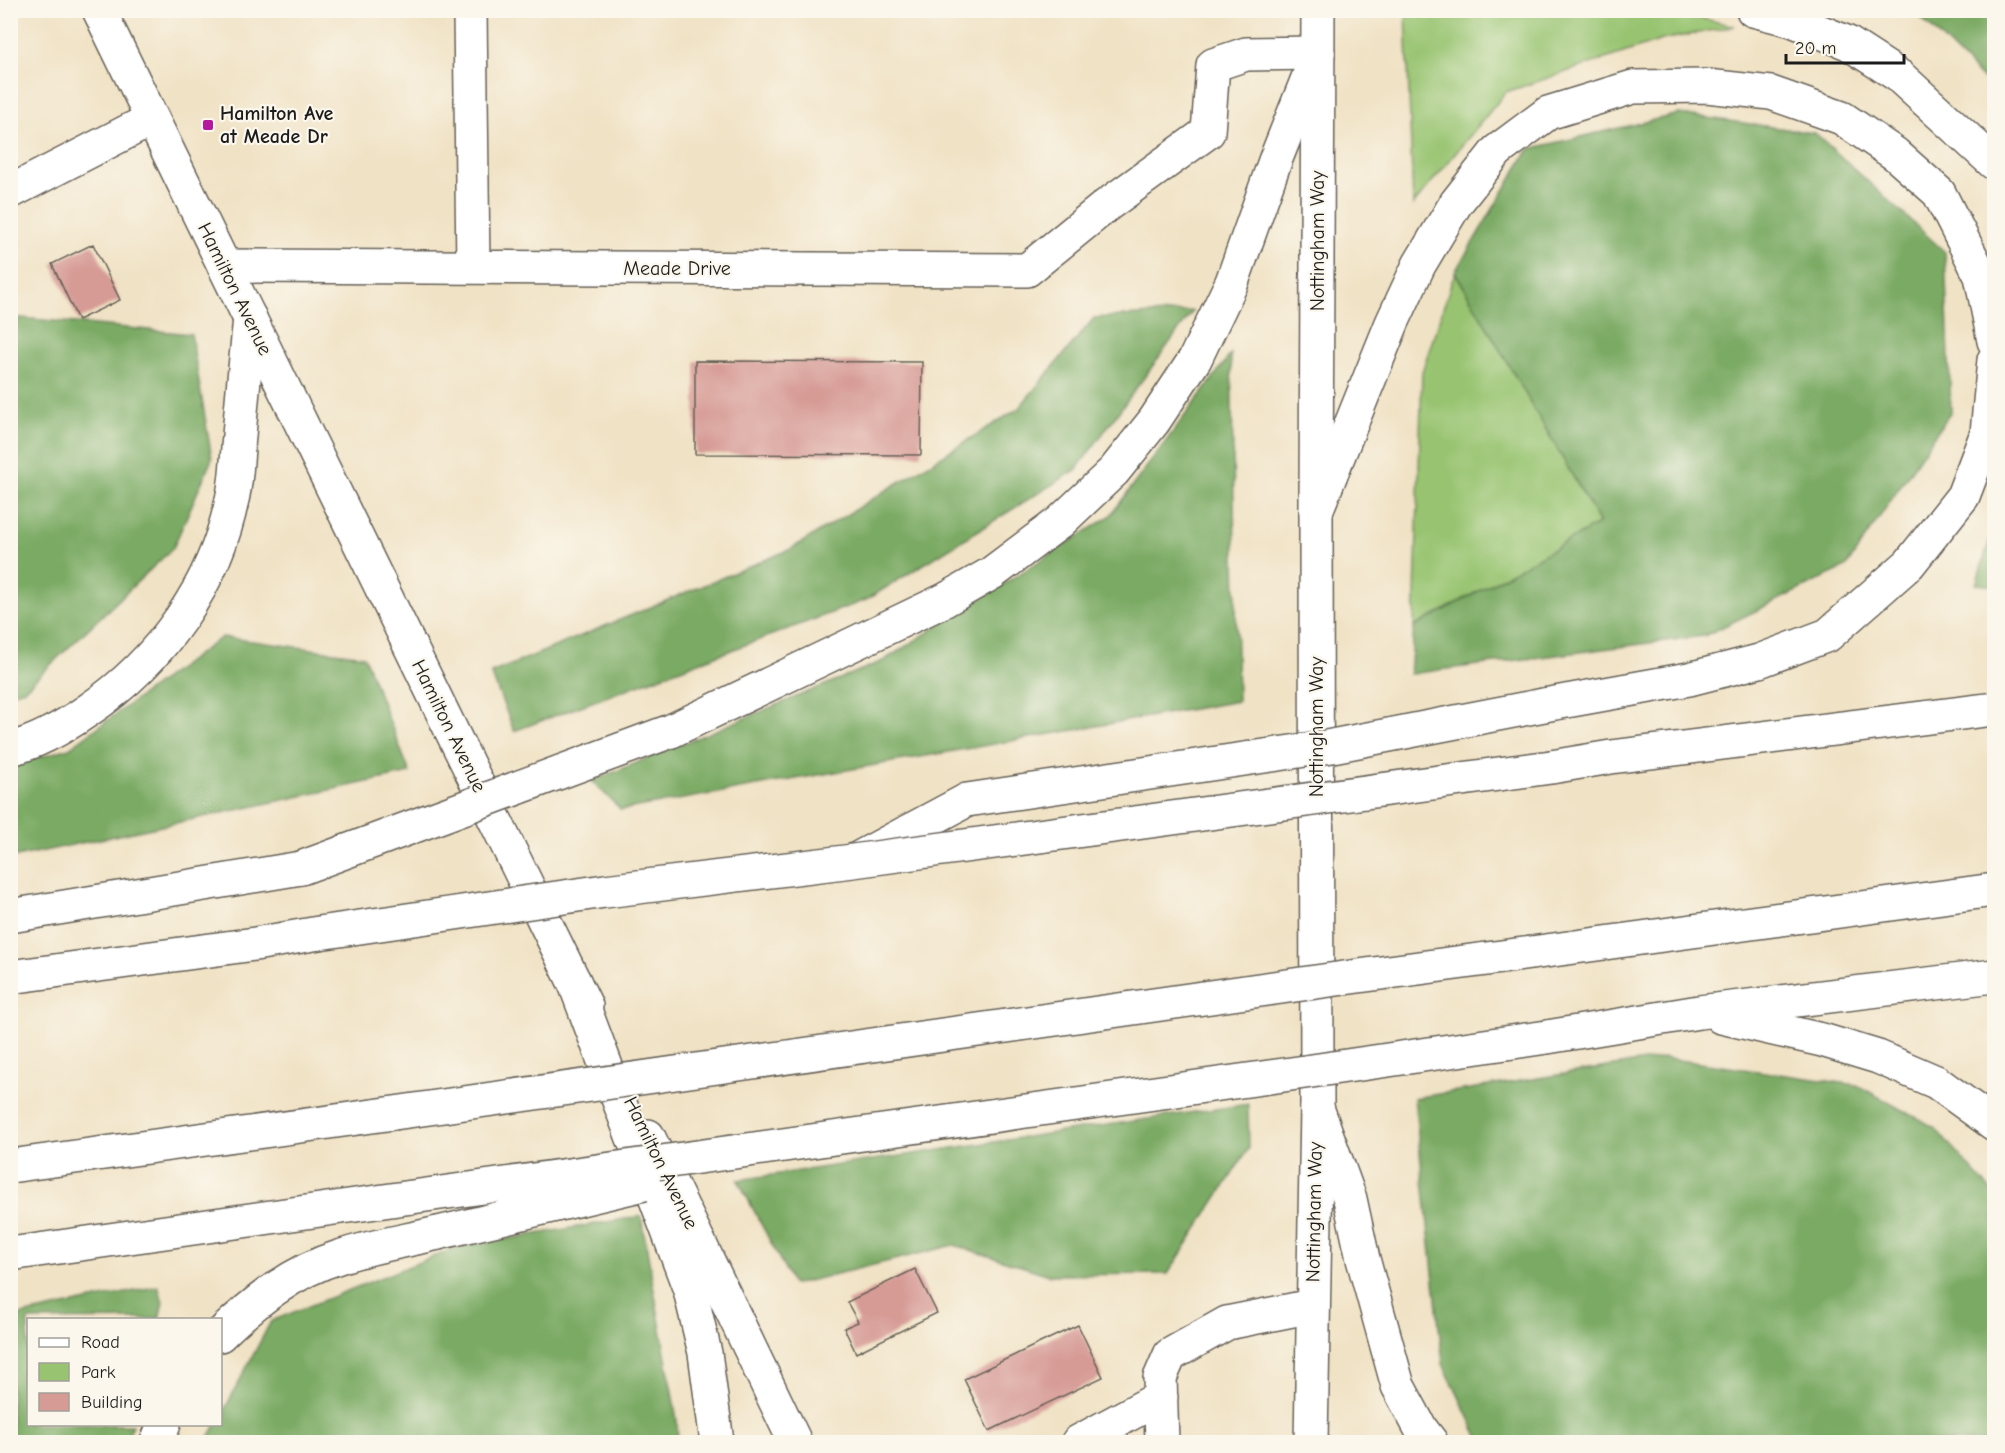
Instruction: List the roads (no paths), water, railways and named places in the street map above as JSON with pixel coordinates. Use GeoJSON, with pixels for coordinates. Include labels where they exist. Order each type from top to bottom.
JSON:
{"type":"FeatureCollection","features":[{"type":"Feature","properties":{"kind":"main road","name":"Hamilton Avenue"},"geometry":{"type":"LineString","coordinates":[[99,10],[574,981],[795,1443]]}},
{"type":"Feature","properties":{"kind":"main road"},"geometry":{"type":"LineString","coordinates":[[470,10],[473,267]]}},
{"type":"Feature","properties":{"kind":"main road","name":"Nottingham Way"},"geometry":{"type":"LineString","coordinates":[[1311,1443],[1317,1108],[1318,10]]}},
{"type":"Feature","properties":{"kind":"main road"},"geometry":{"type":"LineString","coordinates":[[1753,10],[1792,20],[1848,43],[1899,76],[1995,164]]}},
{"type":"Feature","properties":{"kind":"main road"},"geometry":{"type":"LineString","coordinates":[[10,916],[301,868],[671,731],[935,605],[992,573],[1060,522],[1114,471],[1154,421],[1195,359],[1232,282],[1275,161],[1318,53]]}},
{"type":"Feature","properties":{"kind":"main road","name":"Meade Drive"},"geometry":{"type":"LineString","coordinates":[[224,266],[1027,270],[1107,205],[1208,132],[1213,65],[1246,54],[1318,53]]}},
{"type":"Feature","properties":{"kind":"main road"},"geometry":{"type":"LineString","coordinates":[[1316,511],[1392,323],[1419,265],[1456,204],[1497,151],[1548,113],[1633,87],[1707,86],[1771,93],[1842,118],[1895,154],[1939,193],[1982,276],[1995,341]]}},
{"type":"Feature","properties":{"kind":"main road"},"geometry":{"type":"LineString","coordinates":[[10,192],[152,119]]}},
{"type":"Feature","properties":{"kind":"main road"},"geometry":{"type":"LineString","coordinates":[[10,749],[66,726],[114,693],[161,648],[191,604],[217,551],[233,495],[250,318]]}},
{"type":"Feature","properties":{"kind":"main road"},"geometry":{"type":"LineString","coordinates":[[853,861],[968,800],[1332,746],[1689,679],[1759,661],[1828,635],[1909,564],[1963,496],[1987,433],[1995,360]]}},
{"type":"Feature","properties":{"kind":"main road"},"geometry":{"type":"LineString","coordinates":[[10,977],[605,891],[853,861],[1611,757],[1995,709]]}},
{"type":"Feature","properties":{"kind":"main road"},"geometry":{"type":"LineString","coordinates":[[10,1166],[1339,979],[1995,890]]}},
{"type":"Feature","properties":{"kind":"main road"},"geometry":{"type":"LineString","coordinates":[[10,1254],[1547,1037],[1699,1012],[1995,976]]}},
{"type":"Feature","properties":{"kind":"main road"},"geometry":{"type":"LineString","coordinates":[[574,981],[690,1290],[705,1353],[717,1443]]}},
{"type":"Feature","properties":{"kind":"main road"},"geometry":{"type":"LineString","coordinates":[[1699,1012],[1822,1040],[1878,1057],[1936,1082],[1995,1124]]}},
{"type":"Feature","properties":{"kind":"main road"},"geometry":{"type":"LineString","coordinates":[[1317,1108],[1350,1199],[1363,1259],[1398,1386],[1420,1429],[1431,1443]]}},
{"type":"Feature","properties":{"kind":"main road"},"geometry":{"type":"LineString","coordinates":[[222,1333],[250,1306],[292,1278],[338,1257],[844,1136]]}},
{"type":"Feature","properties":{"kind":"main road"},"geometry":{"type":"LineString","coordinates":[[1162,1443],[1160,1378],[1170,1355],[1227,1323],[1312,1306]]}},
{"type":"Feature","properties":{"kind":"main road"},"geometry":{"type":"LineString","coordinates":[[1078,1443],[1161,1397]]}},
{"type":"Feature","properties":{"kind":"main road"},"geometry":{"type":"LineString","coordinates":[[157,1443],[164,1426]]}},
{"type":"Feature","properties":{"kind":"place","name":"Hamilton Ave at Meade Dr"},"geometry":{"type":"Point","coordinates":[208,125]}}]}
